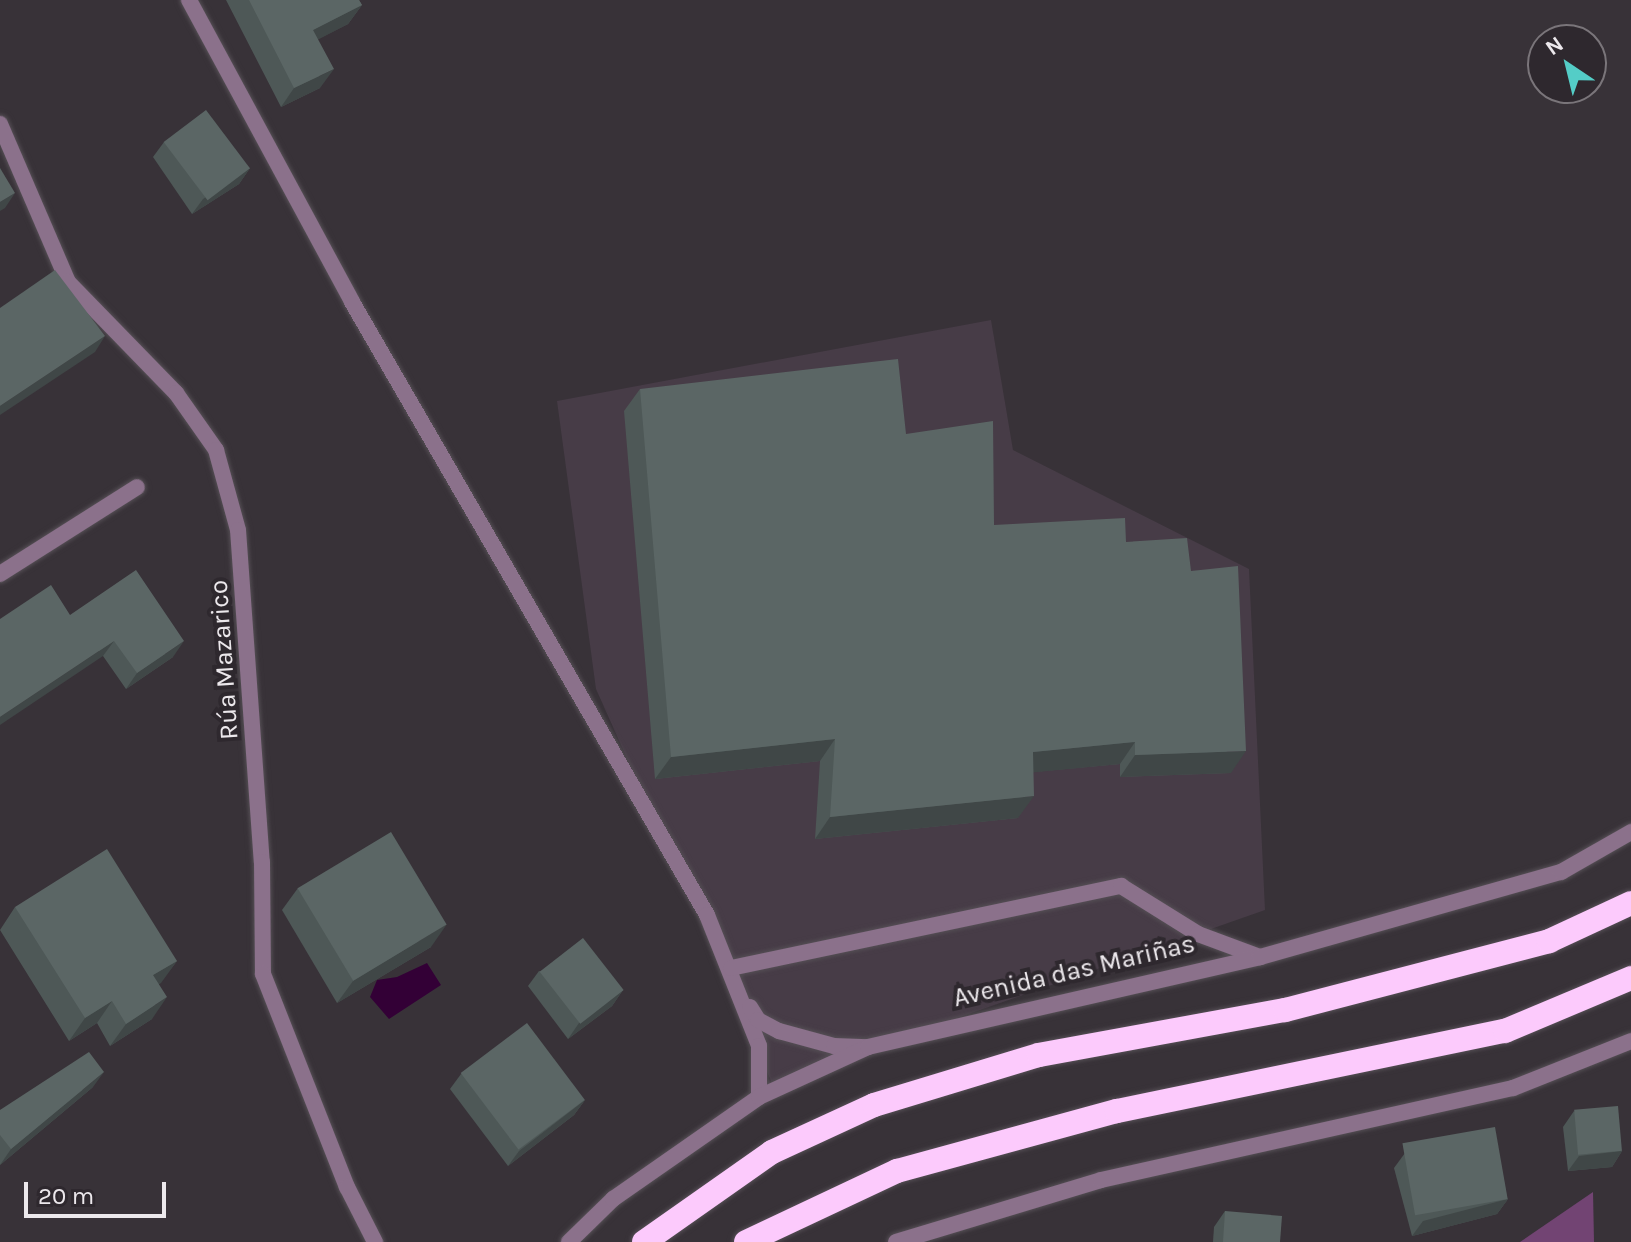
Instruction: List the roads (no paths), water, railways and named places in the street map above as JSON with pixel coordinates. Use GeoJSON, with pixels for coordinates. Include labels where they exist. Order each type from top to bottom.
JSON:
{"type":"FeatureCollection","features":[{"type":"Feature","properties":{"kind":"highway"},"geometry":{"type":"LineString","coordinates":[[634,1242],[772,1152],[874,1105],[1039,1055],[1285,1010],[1549,941],[1631,903]]}},
{"type":"Feature","properties":{"kind":"highway"},"geometry":{"type":"LineString","coordinates":[[746,1242],[897,1171],[1117,1111],[1505,1031],[1631,978]]}},
{"type":"Feature","properties":{"kind":"highway"},"geometry":{"type":"LineString","coordinates":[[644,1242],[667,1221]]}},
{"type":"Feature","properties":{"kind":"street"},"geometry":{"type":"LineString","coordinates":[[189,0],[352,302],[707,915],[731,968],[759,1046],[759,1097]]}},
{"type":"Feature","properties":{"kind":"street","name":"Rúa Mazarico"},"geometry":{"type":"LineString","coordinates":[[0,124],[68,282],[176,393],[216,450],[238,530],[261,846],[263,974],[347,1187],[375,1242]]}},
{"type":"Feature","properties":{"kind":"street"},"geometry":{"type":"LineString","coordinates":[[0,574],[137,487]]}},
{"type":"Feature","properties":{"kind":"street","name":"Avenida das Mariñas"},"geometry":{"type":"LineString","coordinates":[[569,1242],[613,1199],[759,1097],[868,1047],[1260,957],[1561,872],[1631,832]]}},
{"type":"Feature","properties":{"kind":"street"},"geometry":{"type":"LineString","coordinates":[[731,968],[1121,886],[1198,934],[1260,957]]}},
{"type":"Feature","properties":{"kind":"street"},"geometry":{"type":"LineString","coordinates":[[742,996],[758,1020],[779,1031],[834,1046],[868,1047]]}},
{"type":"Feature","properties":{"kind":"street"},"geometry":{"type":"LineString","coordinates":[[896,1242],[1101,1180],[1513,1088],[1631,1041]]}}]}
